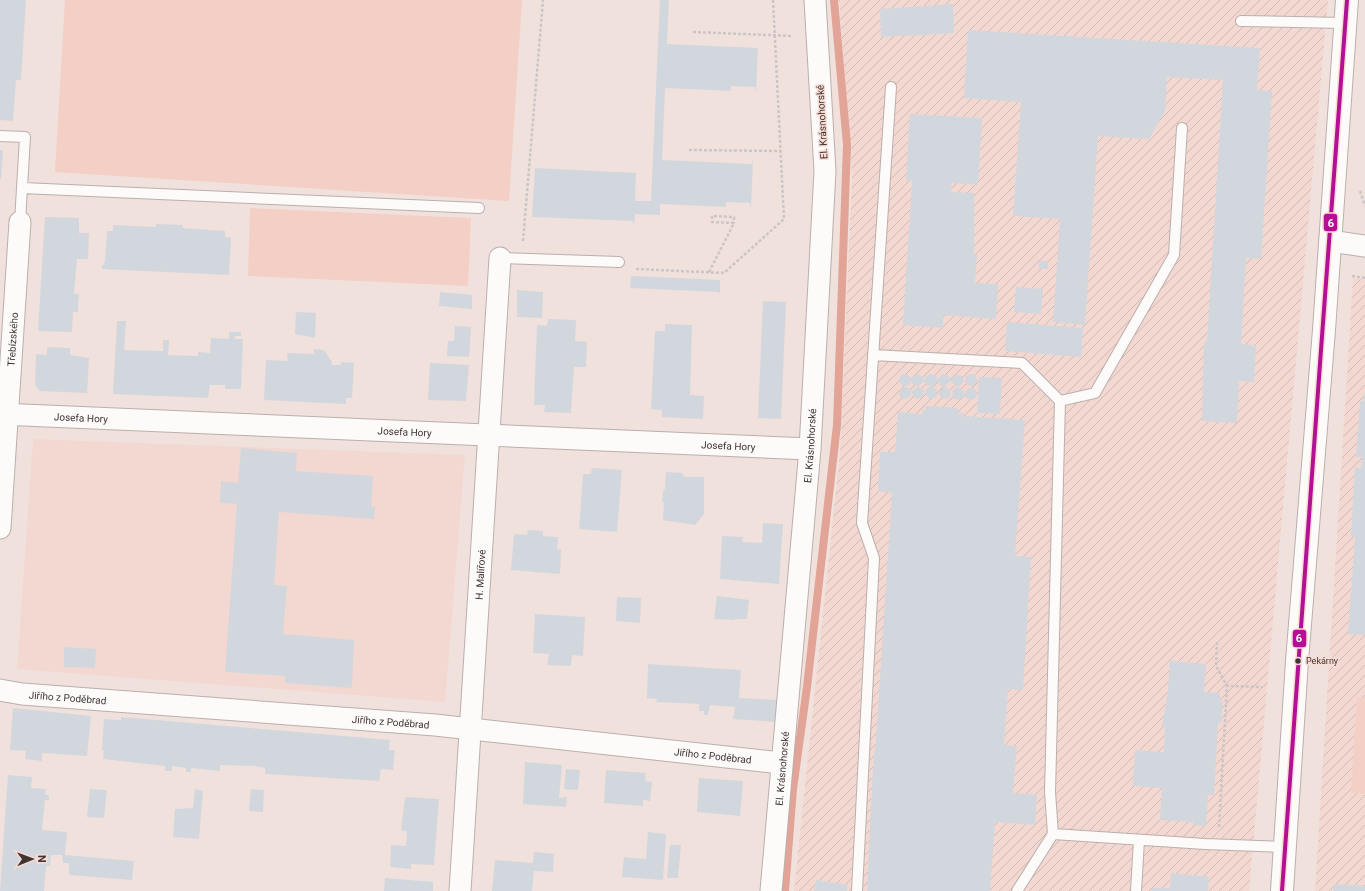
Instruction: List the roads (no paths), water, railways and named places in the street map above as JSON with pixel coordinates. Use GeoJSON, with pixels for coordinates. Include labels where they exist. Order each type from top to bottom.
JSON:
{"type":"FeatureCollection","features":[{"type":"Feature","properties":{"kind":"street","name":"El. Krásnohorské"},"geometry":{"type":"LineString","coordinates":[[771,891],[781,763],[810,449],[825,171],[815,0]]}},
{"type":"Feature","properties":{"kind":"street"},"geometry":{"type":"LineString","coordinates":[[1282,891],[1296,661],[1314,468],[1344,23],[1347,0]]}},
{"type":"Feature","properties":{"kind":"street","name":"Třebízského"},"geometry":{"type":"LineString","coordinates":[[0,528],[3,414],[20,222]]}},
{"type":"Feature","properties":{"kind":"street"},"geometry":{"type":"LineString","coordinates":[[1330,241],[1365,246]]}},
{"type":"Feature","properties":{"kind":"street","name":"H. Malířové"},"geometry":{"type":"LineString","coordinates":[[460,891],[472,728],[488,435],[500,258]]}},
{"type":"Feature","properties":{"kind":"street","name":"Josefa Hory"},"geometry":{"type":"LineString","coordinates":[[3,414],[810,449]]}},
{"type":"Feature","properties":{"kind":"street","name":"Jiřího z Poděbrad"},"geometry":{"type":"LineString","coordinates":[[0,690],[22,694],[472,728],[781,763]]}},
{"type":"Feature","properties":{"kind":"lane"},"geometry":{"type":"LineString","coordinates":[[1241,21],[1344,23]]}},
{"type":"Feature","properties":{"kind":"lane"},"geometry":{"type":"LineString","coordinates":[[857,891],[874,558],[862,523],[891,87]]}},
{"type":"Feature","properties":{"kind":"lane"},"geometry":{"type":"LineString","coordinates":[[1060,401],[1095,393],[1174,256],[1182,128]]}},
{"type":"Feature","properties":{"kind":"lane"},"geometry":{"type":"LineString","coordinates":[[0,136],[25,137],[20,222]]}},
{"type":"Feature","properties":{"kind":"lane"},"geometry":{"type":"LineString","coordinates":[[22,188],[479,208]]}},
{"type":"Feature","properties":{"kind":"lane"},"geometry":{"type":"LineString","coordinates":[[500,258],[619,262]]}},
{"type":"Feature","properties":{"kind":"lane"},"geometry":{"type":"LineString","coordinates":[[873,356],[1022,363],[1060,401],[1050,792],[1053,834],[1017,891]]}},
{"type":"Feature","properties":{"kind":"lane"},"geometry":{"type":"LineString","coordinates":[[1053,834],[1218,845],[1284,847]]}},
{"type":"Feature","properties":{"kind":"lane"},"geometry":{"type":"LineString","coordinates":[[1136,891],[1139,840]]}},
{"type":"Feature","properties":{"kind":"waterway"},"geometry":{"type":"LineString","coordinates":[[785,891],[793,789],[807,687],[837,425],[847,145],[834,0]]}},
{"type":"Feature","properties":{"kind":"place","name":"Pekárny"},"geometry":{"type":"Point","coordinates":[1298,661]}}]}
